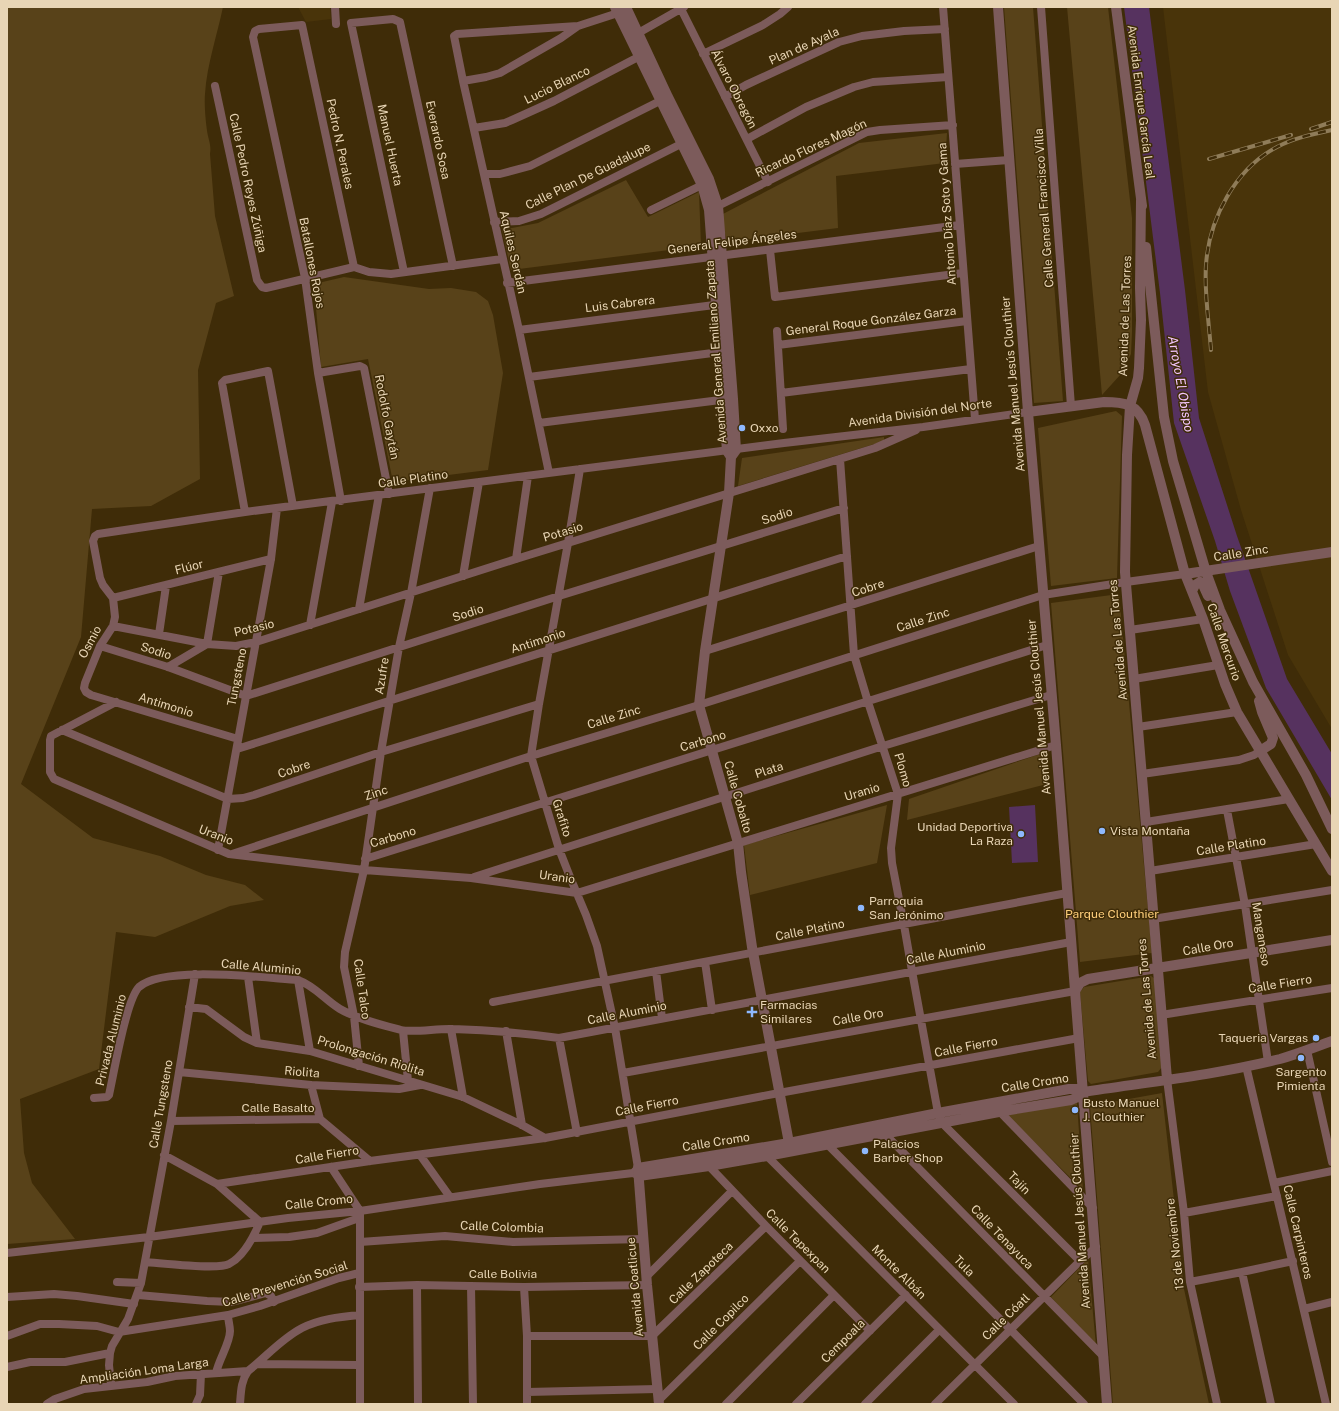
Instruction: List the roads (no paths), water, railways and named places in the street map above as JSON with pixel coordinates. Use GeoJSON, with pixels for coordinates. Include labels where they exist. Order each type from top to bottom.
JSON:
{"type":"FeatureCollection","features":[{"type":"Feature","properties":{"kind":"street"},"geometry":{"type":"LineString","coordinates":[[335,7],[336,24]]}},
{"type":"Feature","properties":{"kind":"street"},"geometry":{"type":"LineString","coordinates":[[704,54],[763,25],[788,7]]}},
{"type":"Feature","properties":{"kind":"street","name":"Antonio Díaz Soto y Gama"},"geometry":{"type":"LineString","coordinates":[[943,7],[975,418]]}},
{"type":"Feature","properties":{"kind":"street","name":"Avenida Manuel Jesús Clouthier"},"geometry":{"type":"LineString","coordinates":[[998,7],[1028,412],[1093,1208],[1107,1404]]}},
{"type":"Feature","properties":{"kind":"street","name":"Calle General Francisco Villa"},"geometry":{"type":"LineString","coordinates":[[1041,7],[1071,406]]}},
{"type":"Feature","properties":{"kind":"street","name":"Avenida Enrique García Leal"},"geometry":{"type":"LineString","coordinates":[[1116,7],[1141,200]]}},
{"type":"Feature","properties":{"kind":"street"},"geometry":{"type":"LineString","coordinates":[[634,35],[654,25],[681,8]]}},
{"type":"Feature","properties":{"kind":"street","name":"Álvaro Obregón"},"geometry":{"type":"LineString","coordinates":[[681,8],[768,182]]}},
{"type":"Feature","properties":{"kind":"street"},"geometry":{"type":"LineString","coordinates":[[463,81],[500,73],[561,38],[578,26],[620,9]]}},
{"type":"Feature","properties":{"kind":"street","name":"Avenida General Emiliano Zapata"},"geometry":{"type":"LineString","coordinates":[[620,9],[685,142],[713,208]]}},
{"type":"Feature","properties":{"kind":"street","name":"Manuel Huerta"},"geometry":{"type":"LineString","coordinates":[[398,20],[394,19],[352,23],[404,272]]}},
{"type":"Feature","properties":{"kind":"street","name":"Everardo Sosa"},"geometry":{"type":"LineString","coordinates":[[398,20],[453,266]]}},
{"type":"Feature","properties":{"kind":"street","name":"Batallones Rojos"},"geometry":{"type":"LineString","coordinates":[[302,25],[259,29],[253,37],[305,278],[318,374],[341,501]]}},
{"type":"Feature","properties":{"kind":"street","name":"Pedro N. Perales"},"geometry":{"type":"LineString","coordinates":[[302,25],[354,267]]}},
{"type":"Feature","properties":{"kind":"street","name":"Aquiles Serdán"},"geometry":{"type":"LineString","coordinates":[[549,473],[454,36],[457,34],[578,26]]}},
{"type":"Feature","properties":{"kind":"street","name":"Plan de Ayala"},"geometry":{"type":"LineString","coordinates":[[725,97],[746,85],[839,42],[862,36],[904,31],[945,29]]}},
{"type":"Feature","properties":{"kind":"street","name":"Lucio Blanco"},"geometry":{"type":"LineString","coordinates":[[474,128],[505,123],[512,120],[554,101],[643,54]]}},
{"type":"Feature","properties":{"kind":"street"},"geometry":{"type":"LineString","coordinates":[[746,139],[806,107],[854,87],[873,82],[948,77]]}},
{"type":"Feature","properties":{"kind":"street","name":"Calle Pedro Reyes Zúñiga"},"geometry":{"type":"LineString","coordinates":[[215,86],[255,272],[259,284],[266,288],[305,278]]}},
{"type":"Feature","properties":{"kind":"street"},"geometry":{"type":"LineString","coordinates":[[484,174],[500,174],[530,166],[664,99]]}},
{"type":"Feature","properties":{"kind":"street","name":"Ricardo Flores Magón"},"geometry":{"type":"LineString","coordinates":[[713,208],[867,132],[953,125]]}},
{"type":"Feature","properties":{"kind":"street","name":"Avenida General Emiliano Zapata"},"geometry":{"type":"LineString","coordinates":[[685,142],[709,179],[713,208],[731,453]]}},
{"type":"Feature","properties":{"kind":"street","name":"Calle Plan De Guadalupe"},"geometry":{"type":"LineString","coordinates":[[494,222],[519,221],[541,214],[685,142]]}},
{"type":"Feature","properties":{"kind":"street"},"geometry":{"type":"LineString","coordinates":[[955,164],[1009,160]]}},
{"type":"Feature","properties":{"kind":"street"},"geometry":{"type":"LineString","coordinates":[[651,210],[702,185]]}},
{"type":"Feature","properties":{"kind":"street"},"geometry":{"type":"LineString","coordinates":[[1141,200],[1164,417],[1173,461],[1210,571],[1220,610],[1259,693],[1306,775],[1332,829]]}},
{"type":"Feature","properties":{"kind":"street","name":"Avenida de Las Torres"},"geometry":{"type":"LineString","coordinates":[[1141,200],[1139,368],[1138,378],[1130,406],[1125,495],[1126,582],[1167,1079]]}},
{"type":"Feature","properties":{"kind":"street","name":"General Felipe Ángeles"},"geometry":{"type":"LineString","coordinates":[[508,282],[716,257],[960,225]]}},
{"type":"Feature","properties":{"kind":"street"},"geometry":{"type":"LineString","coordinates":[[770,250],[775,297],[963,273]]}},
{"type":"Feature","properties":{"kind":"street"},"geometry":{"type":"LineString","coordinates":[[305,278],[354,267],[377,274],[391,274],[502,259]]}},
{"type":"Feature","properties":{"kind":"street","name":"Avenida General Emiliano Zapata"},"geometry":{"type":"LineString","coordinates":[[720,304],[720,352],[728,399]]}},
{"type":"Feature","properties":{"kind":"street","name":"Luis Cabrera"},"geometry":{"type":"LineString","coordinates":[[519,330],[720,304]]}},
{"type":"Feature","properties":{"kind":"street","name":"General Roque González Garza"},"geometry":{"type":"LineString","coordinates":[[778,345],[967,321]]}},
{"type":"Feature","properties":{"kind":"street"},"geometry":{"type":"LineString","coordinates":[[777,330],[783,429]]}},
{"type":"Feature","properties":{"kind":"street"},"geometry":{"type":"LineString","coordinates":[[529,377],[720,352]]}},
{"type":"Feature","properties":{"kind":"street","name":"Rodolfo Gaytán"},"geometry":{"type":"LineString","coordinates":[[318,374],[360,366],[364,368],[390,494]]}},
{"type":"Feature","properties":{"kind":"street"},"geometry":{"type":"LineString","coordinates":[[781,393],[971,369]]}},
{"type":"Feature","properties":{"kind":"street"},"geometry":{"type":"LineString","coordinates":[[245,512],[222,382],[225,380],[268,371],[293,506]]}},
{"type":"Feature","properties":{"kind":"street"},"geometry":{"type":"LineString","coordinates":[[539,423],[728,399]]}},
{"type":"Feature","properties":{"kind":"street","name":"Avenida División del Norte"},"geometry":{"type":"LineString","coordinates":[[731,453],[784,443],[922,427],[975,418],[1104,402],[1117,402],[1130,406]]}},
{"type":"Feature","properties":{"kind":"street","name":"Calle Mercurio"},"geometry":{"type":"LineString","coordinates":[[1130,406],[1141,414],[1146,425],[1185,574],[1203,619],[1218,665],[1237,712],[1332,871]]}},
{"type":"Feature","properties":{"kind":"street","name":"Potasio"},"geometry":{"type":"LineString","coordinates":[[113,626],[207,644],[226,646],[256,642],[516,559],[888,444],[922,427]]}},
{"type":"Feature","properties":{"kind":"street","name":"Calle Platino"},"geometry":{"type":"LineString","coordinates":[[113,598],[103,585],[100,578],[93,541],[95,536],[102,533],[245,512],[341,501],[430,488],[580,469],[731,453]]}},
{"type":"Feature","properties":{"kind":"street","name":"Calle Cobalto"},"geometry":{"type":"LineString","coordinates":[[731,453],[729,493],[705,651],[699,705],[738,843],[741,872],[761,1000],[789,1143]]}},
{"type":"Feature","properties":{"kind":"street","name":"Plomo"},"geometry":{"type":"LineString","coordinates":[[840,459],[854,655],[898,794],[892,840],[892,863],[938,1113],[942,1123]]}},
{"type":"Feature","properties":{"kind":"street","name":"Grafito"},"geometry":{"type":"LineString","coordinates":[[580,469],[531,756],[559,849],[594,938],[605,981],[623,1073],[631,1121],[637,1172]]}},
{"type":"Feature","properties":{"kind":"street"},"geometry":{"type":"LineString","coordinates":[[516,559],[528,476]]}},
{"type":"Feature","properties":{"kind":"street"},"geometry":{"type":"LineString","coordinates":[[463,576],[480,482]]}},
{"type":"Feature","properties":{"kind":"street","name":"Azufre"},"geometry":{"type":"LineString","coordinates":[[364,870],[381,752],[399,647],[411,593],[430,488]]}},
{"type":"Feature","properties":{"kind":"street"},"geometry":{"type":"LineString","coordinates":[[359,609],[379,496]]}},
{"type":"Feature","properties":{"kind":"street"},"geometry":{"type":"LineString","coordinates":[[310,625],[332,502]]}},
{"type":"Feature","properties":{"kind":"street","name":"Tungsteno"},"geometry":{"type":"LineString","coordinates":[[218,850],[271,559],[277,508]]}},
{"type":"Feature","properties":{"kind":"street","name":"Sodio"},"geometry":{"type":"LineString","coordinates":[[100,646],[168,667],[246,696],[559,596],[844,508]]}},
{"type":"Feature","properties":{"kind":"street","name":"Cobre"},"geometry":{"type":"LineString","coordinates":[[705,651],[1039,546]]}},
{"type":"Feature","properties":{"kind":"street","name":"Calle Zinc"},"geometry":{"type":"LineString","coordinates":[[531,756],[699,705],[1043,595],[1332,552]]}},
{"type":"Feature","properties":{"kind":"street","name":"Antimonio"},"geometry":{"type":"LineString","coordinates":[[237,749],[847,556]]}},
{"type":"Feature","properties":{"kind":"street","name":"Flúor"},"geometry":{"type":"LineString","coordinates":[[113,598],[271,559]]}},
{"type":"Feature","properties":{"kind":"street"},"geometry":{"type":"LineString","coordinates":[[168,667],[207,644],[219,572]]}},
{"type":"Feature","properties":{"kind":"street"},"geometry":{"type":"LineString","coordinates":[[1192,591],[1197,583],[1202,583],[1212,604],[1220,610]]}},
{"type":"Feature","properties":{"kind":"street"},"geometry":{"type":"LineString","coordinates":[[159,634],[166,586]]}},
{"type":"Feature","properties":{"kind":"street","name":"Osmio"},"geometry":{"type":"LineString","coordinates":[[86,692],[84,688],[85,683],[100,646],[113,626],[115,609],[113,598]]}},
{"type":"Feature","properties":{"kind":"street"},"geometry":{"type":"LineString","coordinates":[[1130,630],[1203,619]]}},
{"type":"Feature","properties":{"kind":"street","name":"Carbono"},"geometry":{"type":"LineString","coordinates":[[365,858],[868,702],[1047,644]]}},
{"type":"Feature","properties":{"kind":"street"},"geometry":{"type":"LineString","coordinates":[[1134,679],[1218,665]]}},
{"type":"Feature","properties":{"kind":"street","name":"Antimonio"},"geometry":{"type":"LineString","coordinates":[[86,692],[91,695],[238,740]]}},
{"type":"Feature","properties":{"kind":"street"},"geometry":{"type":"LineString","coordinates":[[1142,774],[1239,760],[1254,755],[1271,744],[1273,738],[1262,712],[1259,693]]}},
{"type":"Feature","properties":{"kind":"street","name":"Plata"},"geometry":{"type":"LineString","coordinates":[[471,878],[883,746],[1052,695]]}},
{"type":"Feature","properties":{"kind":"street"},"geometry":{"type":"LineString","coordinates":[[62,730],[116,702]]}},
{"type":"Feature","properties":{"kind":"street","name":"Cobre"},"geometry":{"type":"LineString","coordinates":[[62,730],[228,799],[254,796],[381,752],[539,704]]}},
{"type":"Feature","properties":{"kind":"street"},"geometry":{"type":"LineString","coordinates":[[1138,726],[1237,712]]}},
{"type":"Feature","properties":{"kind":"street","name":"Uranio"},"geometry":{"type":"LineString","coordinates":[[62,730],[51,736],[50,740],[50,772],[57,781],[229,854],[364,870],[471,878],[577,893],[1056,745]]}},
{"type":"Feature","properties":{"kind":"street","name":"Zinc"},"geometry":{"type":"LineString","coordinates":[[229,854],[531,756]]}},
{"type":"Feature","properties":{"kind":"street"},"geometry":{"type":"LineString","coordinates":[[1146,822],[1289,799]]}},
{"type":"Feature","properties":{"kind":"street","name":"Manganeso"},"geometry":{"type":"LineString","coordinates":[[1227,810],[1245,905],[1268,1062]]}},
{"type":"Feature","properties":{"kind":"street","name":"Calle Platino"},"geometry":{"type":"LineString","coordinates":[[1150,871],[1316,844]]}},
{"type":"Feature","properties":{"kind":"street","name":"Calle Talco"},"geometry":{"type":"LineString","coordinates":[[359,1066],[354,1016],[345,973],[345,952],[364,870]]}},
{"type":"Feature","properties":{"kind":"street"},"geometry":{"type":"LineString","coordinates":[[1153,919],[1332,890]]}},
{"type":"Feature","properties":{"kind":"street","name":"Calle Platino"},"geometry":{"type":"LineString","coordinates":[[493,1002],[1067,893]]}},
{"type":"Feature","properties":{"kind":"street","name":"Calle Oro"},"geometry":{"type":"LineString","coordinates":[[1088,979],[1332,940]]}},
{"type":"Feature","properties":{"kind":"street","name":"Calle Aluminio"},"geometry":{"type":"LineString","coordinates":[[195,974],[298,980],[310,986],[334,1005],[354,1016],[403,1031],[451,1028],[506,1031],[559,1038],[1071,942]]}},
{"type":"Feature","properties":{"kind":"street"},"geometry":{"type":"LineString","coordinates":[[705,962],[712,1010]]}},
{"type":"Feature","properties":{"kind":"street"},"geometry":{"type":"LineString","coordinates":[[1072,962],[1078,975],[1088,979]]}},
{"type":"Feature","properties":{"kind":"street"},"geometry":{"type":"LineString","coordinates":[[656,972],[662,1018]]}},
{"type":"Feature","properties":{"kind":"street","name":"Calle Tungsteno"},"geometry":{"type":"LineString","coordinates":[[110,1353],[119,1332],[128,1319],[138,1295],[141,1283],[171,1121],[195,974]]}},
{"type":"Feature","properties":{"kind":"street","name":"Privada Aluminio"},"geometry":{"type":"LineString","coordinates":[[94,1098],[107,1097],[110,1095],[125,1025],[134,995],[139,987],[149,980],[162,976],[195,974]]}},
{"type":"Feature","properties":{"kind":"street"},"geometry":{"type":"LineString","coordinates":[[248,977],[257,1043]]}},
{"type":"Feature","properties":{"kind":"street"},"geometry":{"type":"LineString","coordinates":[[1075,991],[1080,983],[1088,979]]}},
{"type":"Feature","properties":{"kind":"street"},"geometry":{"type":"LineString","coordinates":[[298,980],[310,1050]]}},
{"type":"Feature","properties":{"kind":"street","name":"Calle Fierro"},"geometry":{"type":"LineString","coordinates":[[1161,1015],[1332,988]]}},
{"type":"Feature","properties":{"kind":"street","name":"Calle Oro"},"geometry":{"type":"LineString","coordinates":[[623,1073],[1075,991]]}},
{"type":"Feature","properties":{"kind":"street","name":"Prolongación Riolita"},"geometry":{"type":"LineString","coordinates":[[189,1007],[206,1009],[244,1037],[257,1043],[310,1050],[463,1097],[522,1125],[545,1138]]}},
{"type":"Feature","properties":{"kind":"street"},"geometry":{"type":"LineString","coordinates":[[451,1028],[463,1097]]}},
{"type":"Feature","properties":{"kind":"street"},"geometry":{"type":"LineString","coordinates":[[403,1031],[408,1081]]}},
{"type":"Feature","properties":{"kind":"street"},"geometry":{"type":"LineString","coordinates":[[506,1031],[522,1125]]}},
{"type":"Feature","properties":{"kind":"street"},"geometry":{"type":"LineString","coordinates":[[559,1038],[577,1133]]}},
{"type":"Feature","properties":{"kind":"street","name":"Calle Fierro"},"geometry":{"type":"LineString","coordinates":[[217,1184],[370,1161],[577,1133],[631,1121],[1079,1038]]}},
{"type":"Feature","properties":{"kind":"street"},"geometry":{"type":"LineString","coordinates":[[1083,1092],[1268,1062],[1332,1041]]}},
{"type":"Feature","properties":{"kind":"street"},"geometry":{"type":"LineString","coordinates":[[1307,1050],[1332,1162]]}},
{"type":"Feature","properties":{"kind":"street","name":"Calle Carpinteros"},"geometry":{"type":"LineString","coordinates":[[1246,1066],[1326,1404]]}},
{"type":"Feature","properties":{"kind":"street","name":"Riolita"},"geometry":{"type":"LineString","coordinates":[[179,1072],[311,1085],[398,1089],[423,1084]]}},
{"type":"Feature","properties":{"kind":"street","name":"13 de Noviembre"},"geometry":{"type":"LineString","coordinates":[[1167,1079],[1184,1213],[1190,1282],[1217,1404]]}},
{"type":"Feature","properties":{"kind":"street"},"geometry":{"type":"LineString","coordinates":[[311,1085],[320,1119]]}},
{"type":"Feature","properties":{"kind":"street","name":"Calle Cromo"},"geometry":{"type":"LineString","coordinates":[[7,1253],[149,1237],[288,1218],[359,1214],[450,1197],[540,1184],[637,1172],[709,1166],[1071,1100],[1078,1097],[1083,1092],[1077,1089],[1069,1089],[637,1172]]}},
{"type":"Feature","properties":{"kind":"street"},"geometry":{"type":"LineString","coordinates":[[1000,1112],[1093,1208]]}},
{"type":"Feature","properties":{"kind":"street","name":"Calle Basalto"},"geometry":{"type":"LineString","coordinates":[[171,1121],[320,1119],[370,1161]]}},
{"type":"Feature","properties":{"kind":"street","name":"Tajín"},"geometry":{"type":"LineString","coordinates":[[942,1123],[1080,1261]]}},
{"type":"Feature","properties":{"kind":"street","name":"Calle Tenayuca"},"geometry":{"type":"LineString","coordinates":[[884,1133],[1104,1357]]}},
{"type":"Feature","properties":{"kind":"street","name":"Tula"},"geometry":{"type":"LineString","coordinates":[[827,1144],[1084,1404]]}},
{"type":"Feature","properties":{"kind":"street"},"geometry":{"type":"LineString","coordinates":[[145,1262],[223,1266],[234,1261],[253,1238],[260,1222],[217,1184],[164,1155]]}},
{"type":"Feature","properties":{"kind":"street"},"geometry":{"type":"LineString","coordinates":[[420,1155],[450,1197]]}},
{"type":"Feature","properties":{"kind":"street","name":"Monte Albán"},"geometry":{"type":"LineString","coordinates":[[767,1156],[1014,1404]]}},
{"type":"Feature","properties":{"kind":"street","name":"Calle Tepexpan"},"geometry":{"type":"LineString","coordinates":[[709,1166],[800,1261],[870,1331]]}},
{"type":"Feature","properties":{"kind":"street"},"geometry":{"type":"LineString","coordinates":[[331,1167],[359,1214],[360,1404]]}},
{"type":"Feature","properties":{"kind":"street"},"geometry":{"type":"LineString","coordinates":[[1274,1183],[1332,1171]]}},
{"type":"Feature","properties":{"kind":"street","name":"Avenida Coatlicue"},"geometry":{"type":"LineString","coordinates":[[637,1172],[658,1403]]}},
{"type":"Feature","properties":{"kind":"street"},"geometry":{"type":"LineString","coordinates":[[647,1280],[732,1191]]}},
{"type":"Feature","properties":{"kind":"street"},"geometry":{"type":"LineString","coordinates":[[1184,1213],[1277,1196]]}},
{"type":"Feature","properties":{"kind":"street"},"geometry":{"type":"LineString","coordinates":[[253,1238],[289,1237],[317,1234],[359,1214]]}},
{"type":"Feature","properties":{"kind":"street","name":"Calle Zapoteca"},"geometry":{"type":"LineString","coordinates":[[652,1336],[766,1226]]}},
{"type":"Feature","properties":{"kind":"street","name":"Calle Colombia"},"geometry":{"type":"LineString","coordinates":[[360,1242],[445,1236],[513,1242],[643,1239]]}},
{"type":"Feature","properties":{"kind":"street","name":"Calle Cóatl"},"geometry":{"type":"LineString","coordinates":[[939,1402],[975,1364],[1096,1247]]}},
{"type":"Feature","properties":{"kind":"street","name":"Calle Copilco"},"geometry":{"type":"LineString","coordinates":[[658,1403],[800,1261]]}},
{"type":"Feature","properties":{"kind":"street"},"geometry":{"type":"LineString","coordinates":[[1190,1282],[1293,1261]]}},
{"type":"Feature","properties":{"kind":"street"},"geometry":{"type":"LineString","coordinates":[[1242,1272],[1271,1404]]}},
{"type":"Feature","properties":{"kind":"street","name":"Calle Prevención Social"},"geometry":{"type":"LineString","coordinates":[[7,1336],[40,1324],[97,1326],[119,1332],[228,1315],[274,1302],[339,1278],[359,1273]]}},
{"type":"Feature","properties":{"kind":"street","name":"Calle Bolivia"},"geometry":{"type":"LineString","coordinates":[[359,1287],[417,1285],[524,1286],[647,1280]]}},
{"type":"Feature","properties":{"kind":"street"},"geometry":{"type":"LineString","coordinates":[[117,1282],[141,1283]]}},
{"type":"Feature","properties":{"kind":"street"},"geometry":{"type":"LineString","coordinates":[[417,1285],[418,1404]]}},
{"type":"Feature","properties":{"kind":"street"},"geometry":{"type":"LineString","coordinates":[[471,1286],[473,1404]]}},
{"type":"Feature","properties":{"kind":"street"},"geometry":{"type":"LineString","coordinates":[[524,1286],[527,1336],[527,1404]]}},
{"type":"Feature","properties":{"kind":"street"},"geometry":{"type":"LineString","coordinates":[[138,1295],[232,1302],[266,1293],[271,1296],[274,1302]]}},
{"type":"Feature","properties":{"kind":"street"},"geometry":{"type":"LineString","coordinates":[[7,1297],[54,1294],[134,1304]]}},
{"type":"Feature","properties":{"kind":"street"},"geometry":{"type":"LineString","coordinates":[[726,1404],[834,1295]]}},
{"type":"Feature","properties":{"kind":"street","name":"Cempoala"},"geometry":{"type":"LineString","coordinates":[[796,1404],[906,1295]]}},
{"type":"Feature","properties":{"kind":"street"},"geometry":{"type":"LineString","coordinates":[[1304,1309],[1332,1302]]}},
{"type":"Feature","properties":{"kind":"street"},"geometry":{"type":"LineString","coordinates":[[216,1373],[218,1363],[228,1341],[230,1332],[228,1315]]}},
{"type":"Feature","properties":{"kind":"street"},"geometry":{"type":"LineString","coordinates":[[240,1404],[243,1378],[248,1371],[280,1344],[302,1328],[331,1318],[359,1315]]}},
{"type":"Feature","properties":{"kind":"street"},"geometry":{"type":"LineString","coordinates":[[865,1404],[939,1330]]}},
{"type":"Feature","properties":{"kind":"street"},"geometry":{"type":"LineString","coordinates":[[527,1336],[652,1336]]}},
{"type":"Feature","properties":{"kind":"street"},"geometry":{"type":"LineString","coordinates":[[7,1367],[30,1362],[65,1362],[110,1353],[111,1385]]}},
{"type":"Feature","properties":{"kind":"street"},"geometry":{"type":"LineString","coordinates":[[257,1364],[359,1365]]}},
{"type":"Feature","properties":{"kind":"street","name":"Ampliación Loma Larga"},"geometry":{"type":"LineString","coordinates":[[47,1404],[55,1399],[84,1389],[147,1382],[175,1376],[248,1371]]}},
{"type":"Feature","properties":{"kind":"street"},"geometry":{"type":"LineString","coordinates":[[196,1404],[200,1395],[201,1374]]}},
{"type":"Feature","properties":{"kind":"street"},"geometry":{"type":"LineString","coordinates":[[527,1392],[657,1389]]}},
{"type":"Feature","properties":{"kind":"water","name":"Arroyo El Obispo"},"geometry":{"type":"Polygon","coordinates":[[[1124,7],[1149,7],[1185,290],[1199,418],[1237,536],[1287,679],[1332,754],[1332,800],[1266,688],[1230,591],[1215,541],[1174,423],[1160,293],[1124,7]]]}},
{"type":"Feature","properties":{"kind":"water"},"geometry":{"type":"Polygon","coordinates":[[[1035,805],[1038,862],[1012,863],[1009,807],[1035,805]]]}},
{"type":"Feature","properties":{"kind":"railway"},"geometry":{"type":"LineString","coordinates":[[1311,129],[1332,122]]}},
{"type":"Feature","properties":{"kind":"railway"},"geometry":{"type":"LineString","coordinates":[[1211,350],[1206,297],[1206,265],[1212,230],[1227,197],[1237,182],[1262,156],[1290,141],[1332,130]]}},
{"type":"Feature","properties":{"kind":"railway"},"geometry":{"type":"LineString","coordinates":[[1209,159],[1291,135]]}},
{"type":"Feature","properties":{"kind":"place","name":"Oxxo"},"geometry":{"type":"Point","coordinates":[742,428]}},
{"type":"Feature","properties":{"kind":"place","name":"Vista Montaña"},"geometry":{"type":"Point","coordinates":[1102,831]}},
{"type":"Feature","properties":{"kind":"place","name":"Unidad Deportiva La Raza"},"geometry":{"type":"Point","coordinates":[1021,834]}},
{"type":"Feature","properties":{"kind":"place","name":"Parroquia San Jerónimo"},"geometry":{"type":"Point","coordinates":[861,908]}},
{"type":"Feature","properties":{"kind":"place","name":"Farmacias Similares"},"geometry":{"type":"Point","coordinates":[752,1012]}},
{"type":"Feature","properties":{"kind":"place","name":"Taqueria Vargas"},"geometry":{"type":"Point","coordinates":[1316,1038]}},
{"type":"Feature","properties":{"kind":"place","name":"Sargento Pimienta"},"geometry":{"type":"Point","coordinates":[1301,1058]}},
{"type":"Feature","properties":{"kind":"place","name":"Busto Manuel J. Clouthier"},"geometry":{"type":"Point","coordinates":[1075,1110]}},
{"type":"Feature","properties":{"kind":"place","name":"Palacios Barber Shop"},"geometry":{"type":"Point","coordinates":[865,1151]}},
{"type":"Feature","properties":{"kind":"park label","name":"Parque Clouthier"},"geometry":{"type":"Point","coordinates":[1112,914]}}]}
